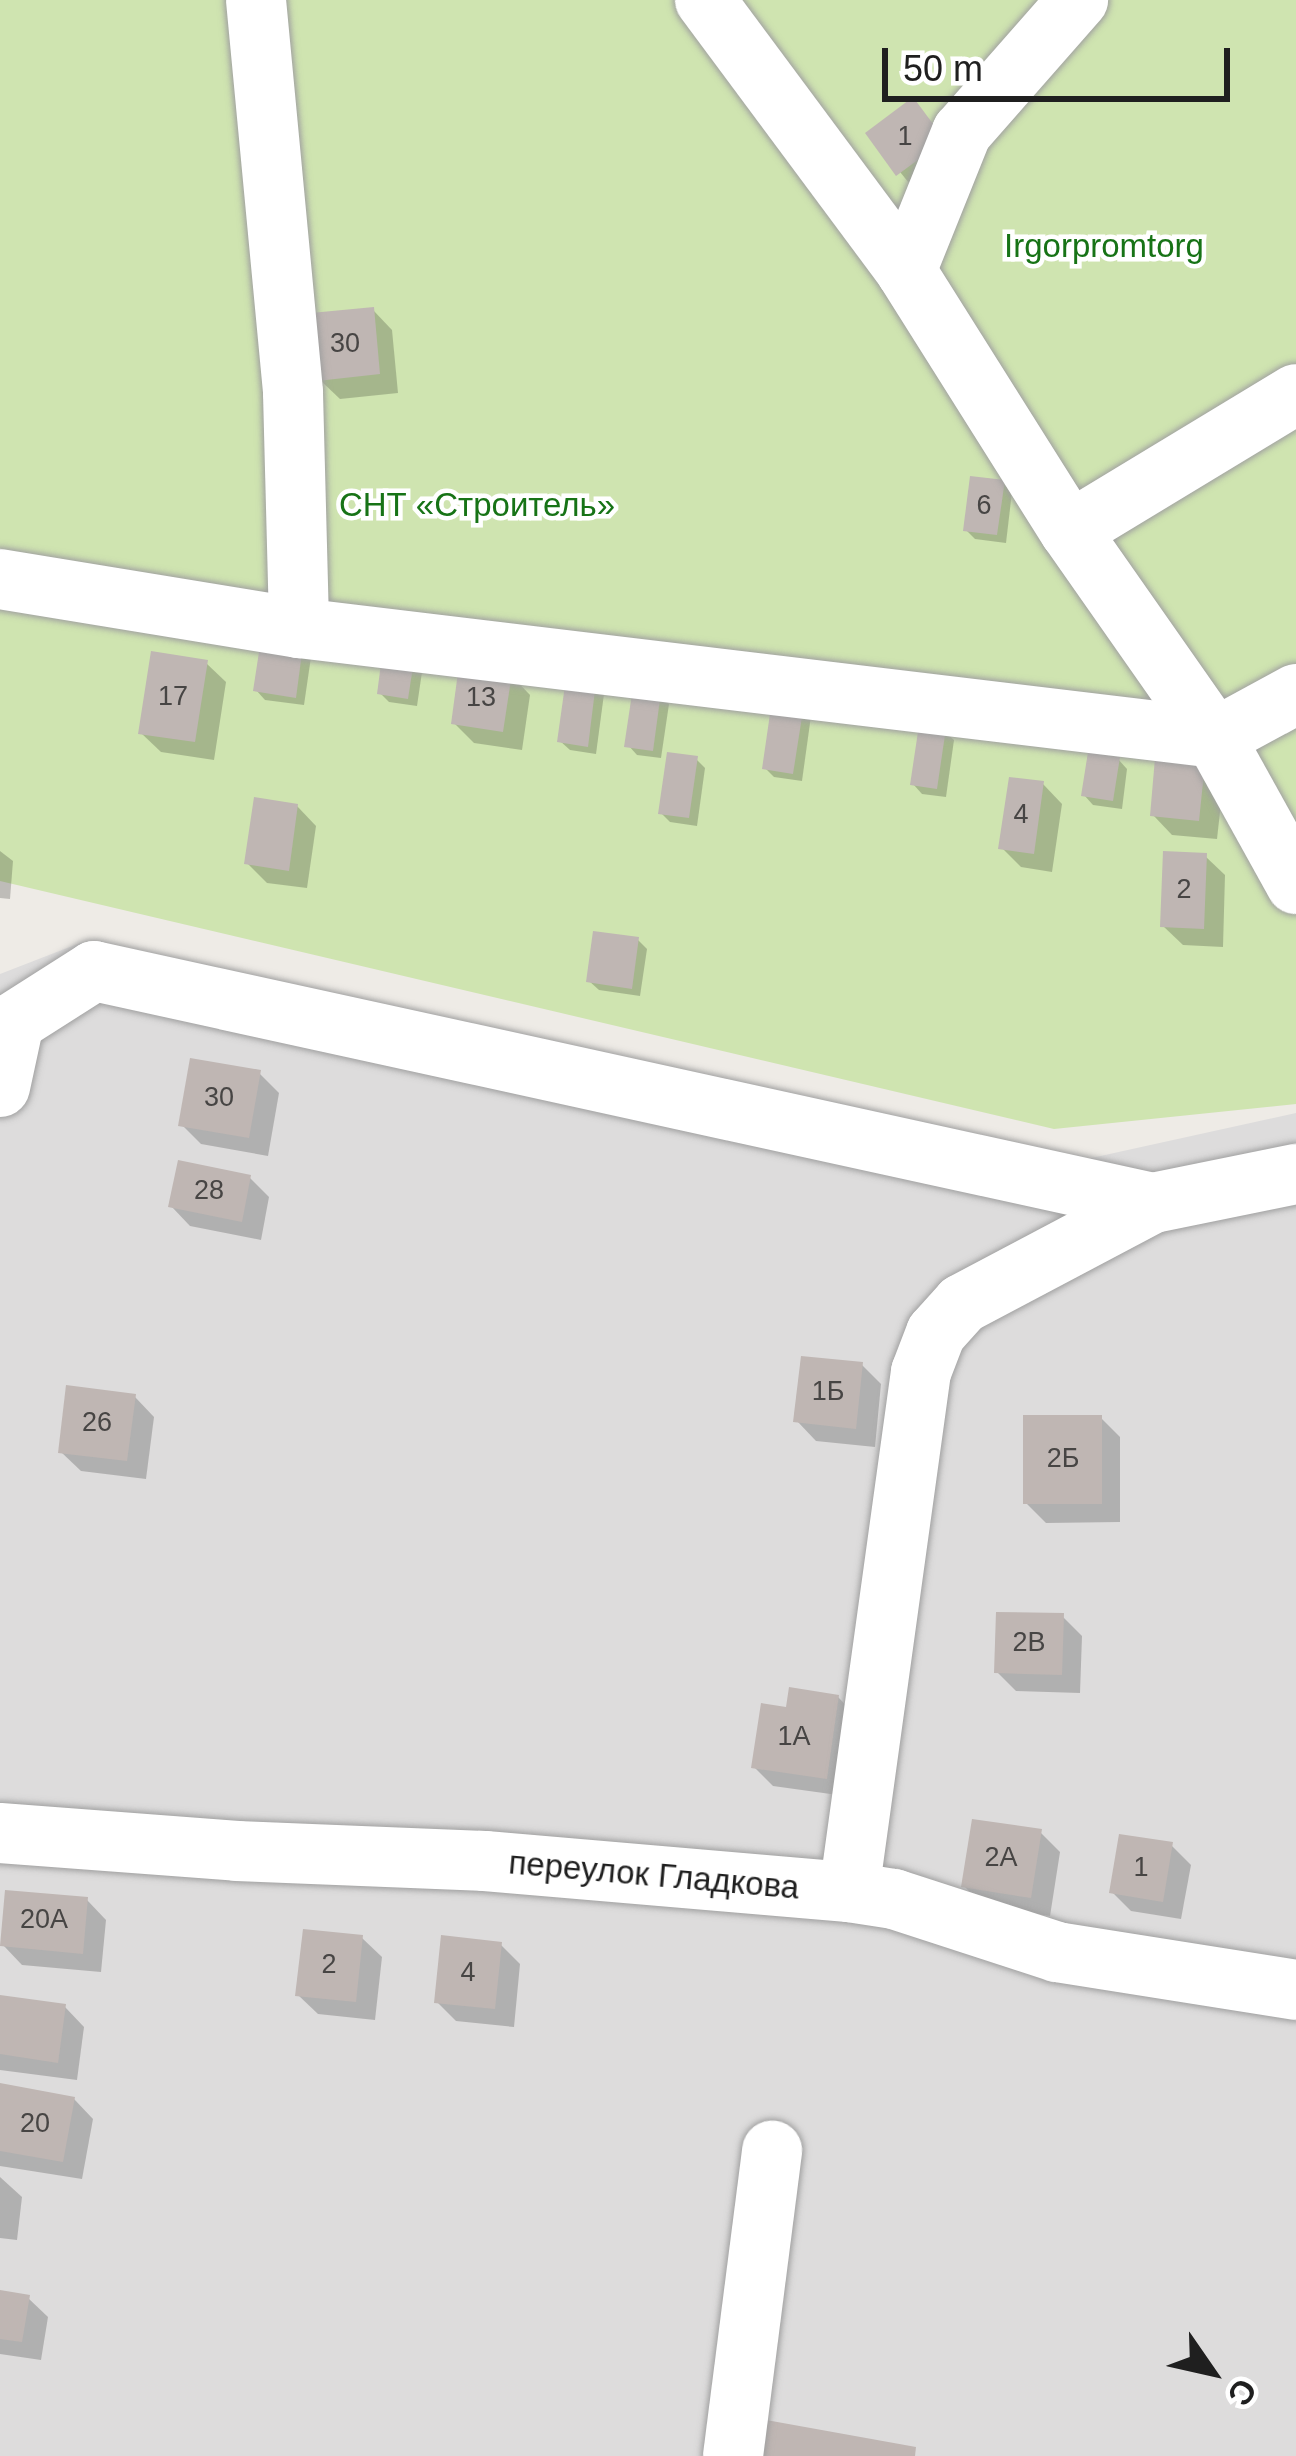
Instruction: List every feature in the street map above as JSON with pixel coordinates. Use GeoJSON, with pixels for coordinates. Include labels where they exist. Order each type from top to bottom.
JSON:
{"type":"FeatureCollection","features":[{"type":"Feature","properties":{"kind":"street"},"geometry":{"type":"LineString","coordinates":[[256,0],[293,393],[299,628]]}},
{"type":"Feature","properties":{"kind":"street"},"geometry":{"type":"LineString","coordinates":[[705,0],[906,271],[1070,531],[1215,739],[1296,884]]}},
{"type":"Feature","properties":{"kind":"street"},"geometry":{"type":"LineString","coordinates":[[906,271],[962,132],[1078,0]]}},
{"type":"Feature","properties":{"kind":"street"},"geometry":{"type":"LineString","coordinates":[[1070,531],[1296,394]]}},
{"type":"Feature","properties":{"kind":"street"},"geometry":{"type":"LineString","coordinates":[[0,579],[299,628],[1215,739],[1296,694]]}},
{"type":"Feature","properties":{"kind":"street"},"geometry":{"type":"LineString","coordinates":[[0,1087],[14,1022],[94,971],[1153,1203]]}},
{"type":"Feature","properties":{"kind":"street"},"geometry":{"type":"LineString","coordinates":[[849,1892],[921,1372],[936,1333],[962,1304],[1153,1203],[1296,1174]]}},
{"type":"Feature","properties":{"kind":"street","name":"переулок Гладкова"},"geometry":{"type":"LineString","coordinates":[[0,1833],[237,1851],[485,1861],[849,1892],[894,1899],[1057,1952],[1296,1990]]}},
{"type":"Feature","properties":{"kind":"street"},"geometry":{"type":"LineString","coordinates":[[733,2456],[772,2150]]}},
{"type":"Feature","properties":{"kind":"shaded area"},"geometry":{"type":"Polygon","coordinates":[[[80,943],[1064,1164],[1296,1113],[1296,2456],[0,2456],[0,974],[80,943]]]}},
{"type":"Feature","properties":{"kind":"green space","name":"СНТ «Строитель»"},"geometry":{"type":"Polygon","coordinates":[[[0,0],[1296,0],[1296,1104],[1054,1129],[0,881],[0,0]]]}},
{"type":"Feature","properties":{"kind":"building"},"geometry":{"type":"Polygon","coordinates":[[[913,97],[945,140],[896,176],[865,133],[913,97]]]}},
{"type":"Feature","properties":{"kind":"building"},"geometry":{"type":"Polygon","coordinates":[[[374,307],[380,374],[317,381],[311,313],[374,307]]]}},
{"type":"Feature","properties":{"kind":"building"},"geometry":{"type":"Polygon","coordinates":[[[970,476],[1005,480],[997,535],[963,531],[970,476]]]}},
{"type":"Feature","properties":{"kind":"building"},"geometry":{"type":"Polygon","coordinates":[[[261,639],[303,645],[296,698],[253,691],[261,639]]]}},
{"type":"Feature","properties":{"kind":"building"},"geometry":{"type":"Polygon","coordinates":[[[151,651],[208,660],[195,742],[138,734],[151,651]]]}},
{"type":"Feature","properties":{"kind":"building"},"geometry":{"type":"Polygon","coordinates":[[[382,656],[414,660],[408,699],[377,694],[382,656]]]}},
{"type":"Feature","properties":{"kind":"building"},"geometry":{"type":"Polygon","coordinates":[[[459,665],[512,673],[503,732],[451,724],[459,665]]]}},
{"type":"Feature","properties":{"kind":"building"},"geometry":{"type":"Polygon","coordinates":[[[566,678],[596,682],[588,747],[557,742],[566,678]]]}},
{"type":"Feature","properties":{"kind":"building"},"geometry":{"type":"Polygon","coordinates":[[[633,687],[661,692],[653,751],[624,747],[633,687]]]}},
{"type":"Feature","properties":{"kind":"building"},"geometry":{"type":"Polygon","coordinates":[[[772,700],[804,704],[793,774],[762,769],[772,700]]]}},
{"type":"Feature","properties":{"kind":"building"},"geometry":{"type":"Polygon","coordinates":[[[919,725],[946,728],[937,789],[910,785],[919,725]]]}},
{"type":"Feature","properties":{"kind":"building"},"geometry":{"type":"Polygon","coordinates":[[[667,752],[698,756],[689,818],[658,814],[667,752]]]}},
{"type":"Feature","properties":{"kind":"building"},"geometry":{"type":"Polygon","coordinates":[[[1088,752],[1120,757],[1113,801],[1081,796],[1088,752]]]}},
{"type":"Feature","properties":{"kind":"building"},"geometry":{"type":"Polygon","coordinates":[[[1155,758],[1205,763],[1199,821],[1150,816],[1155,758]]]}},
{"type":"Feature","properties":{"kind":"building"},"geometry":{"type":"Polygon","coordinates":[[[1009,777],[1044,781],[1034,854],[998,849],[1009,777]]]}},
{"type":"Feature","properties":{"kind":"building"},"geometry":{"type":"Polygon","coordinates":[[[254,797],[298,804],[289,871],[244,864],[254,797]]]}},
{"type":"Feature","properties":{"kind":"building"},"geometry":{"type":"Polygon","coordinates":[[[1163,851],[1207,853],[1204,929],[1160,927],[1163,851]]]}},
{"type":"Feature","properties":{"kind":"building"},"geometry":{"type":"Polygon","coordinates":[[[593,931],[639,937],[632,989],[586,982],[593,931]]]}},
{"type":"Feature","properties":{"kind":"building"},"geometry":{"type":"Polygon","coordinates":[[[190,1058],[261,1070],[249,1138],[178,1126],[190,1058]]]}},
{"type":"Feature","properties":{"kind":"building"},"geometry":{"type":"Polygon","coordinates":[[[178,1160],[251,1175],[242,1222],[168,1207],[178,1160]]]}},
{"type":"Feature","properties":{"kind":"building"},"geometry":{"type":"Polygon","coordinates":[[[801,1356],[863,1362],[856,1429],[793,1422],[801,1356]]]}},
{"type":"Feature","properties":{"kind":"building"},"geometry":{"type":"Polygon","coordinates":[[[66,1385],[136,1394],[127,1461],[58,1453],[66,1385]]]}},
{"type":"Feature","properties":{"kind":"building"},"geometry":{"type":"Polygon","coordinates":[[[1023,1415],[1102,1415],[1102,1504],[1023,1504],[1023,1415]]]}},
{"type":"Feature","properties":{"kind":"building"},"geometry":{"type":"Polygon","coordinates":[[[996,1612],[1064,1613],[1062,1675],[994,1673],[996,1612]]]}},
{"type":"Feature","properties":{"kind":"building"},"geometry":{"type":"Polygon","coordinates":[[[789,1687],[839,1695],[827,1779],[751,1768],[761,1703],[786,1707],[789,1687]]]}},
{"type":"Feature","properties":{"kind":"building"},"geometry":{"type":"Polygon","coordinates":[[[972,1819],[1042,1829],[1031,1898],[961,1887],[972,1819]]]}},
{"type":"Feature","properties":{"kind":"building"},"geometry":{"type":"Polygon","coordinates":[[[1119,1834],[1173,1842],[1163,1902],[1109,1893],[1119,1834]]]}},
{"type":"Feature","properties":{"kind":"building"},"geometry":{"type":"Polygon","coordinates":[[[5,1890],[88,1897],[83,1954],[0,1946],[5,1890]]]}},
{"type":"Feature","properties":{"kind":"building"},"geometry":{"type":"Polygon","coordinates":[[[303,1929],[363,1935],[356,2002],[295,1996],[303,1929]]]}},
{"type":"Feature","properties":{"kind":"building"},"geometry":{"type":"Polygon","coordinates":[[[441,1935],[502,1942],[495,2009],[434,2003],[441,1935]]]}},
{"type":"Feature","properties":{"kind":"building"},"geometry":{"type":"Polygon","coordinates":[[[0,1995],[66,2004],[58,2063],[0,2054],[0,1995]]]}},
{"type":"Feature","properties":{"kind":"building"},"geometry":{"type":"Polygon","coordinates":[[[0,2083],[75,2097],[63,2162],[0,2151],[0,2083]]]}},
{"type":"Feature","properties":{"kind":"building"},"geometry":{"type":"Polygon","coordinates":[[[0,2290],[30,2295],[22,2342],[0,2339],[0,2290]]]}},
{"type":"Feature","properties":{"kind":"building"},"geometry":{"type":"Polygon","coordinates":[[[760,2419],[916,2447],[915,2456],[753,2456],[760,2419]]]}},
{"type":"Feature","properties":{"kind":"park label","name":"Irgorpromtorg"},"geometry":{"type":"Point","coordinates":[1104,246]}}]}
